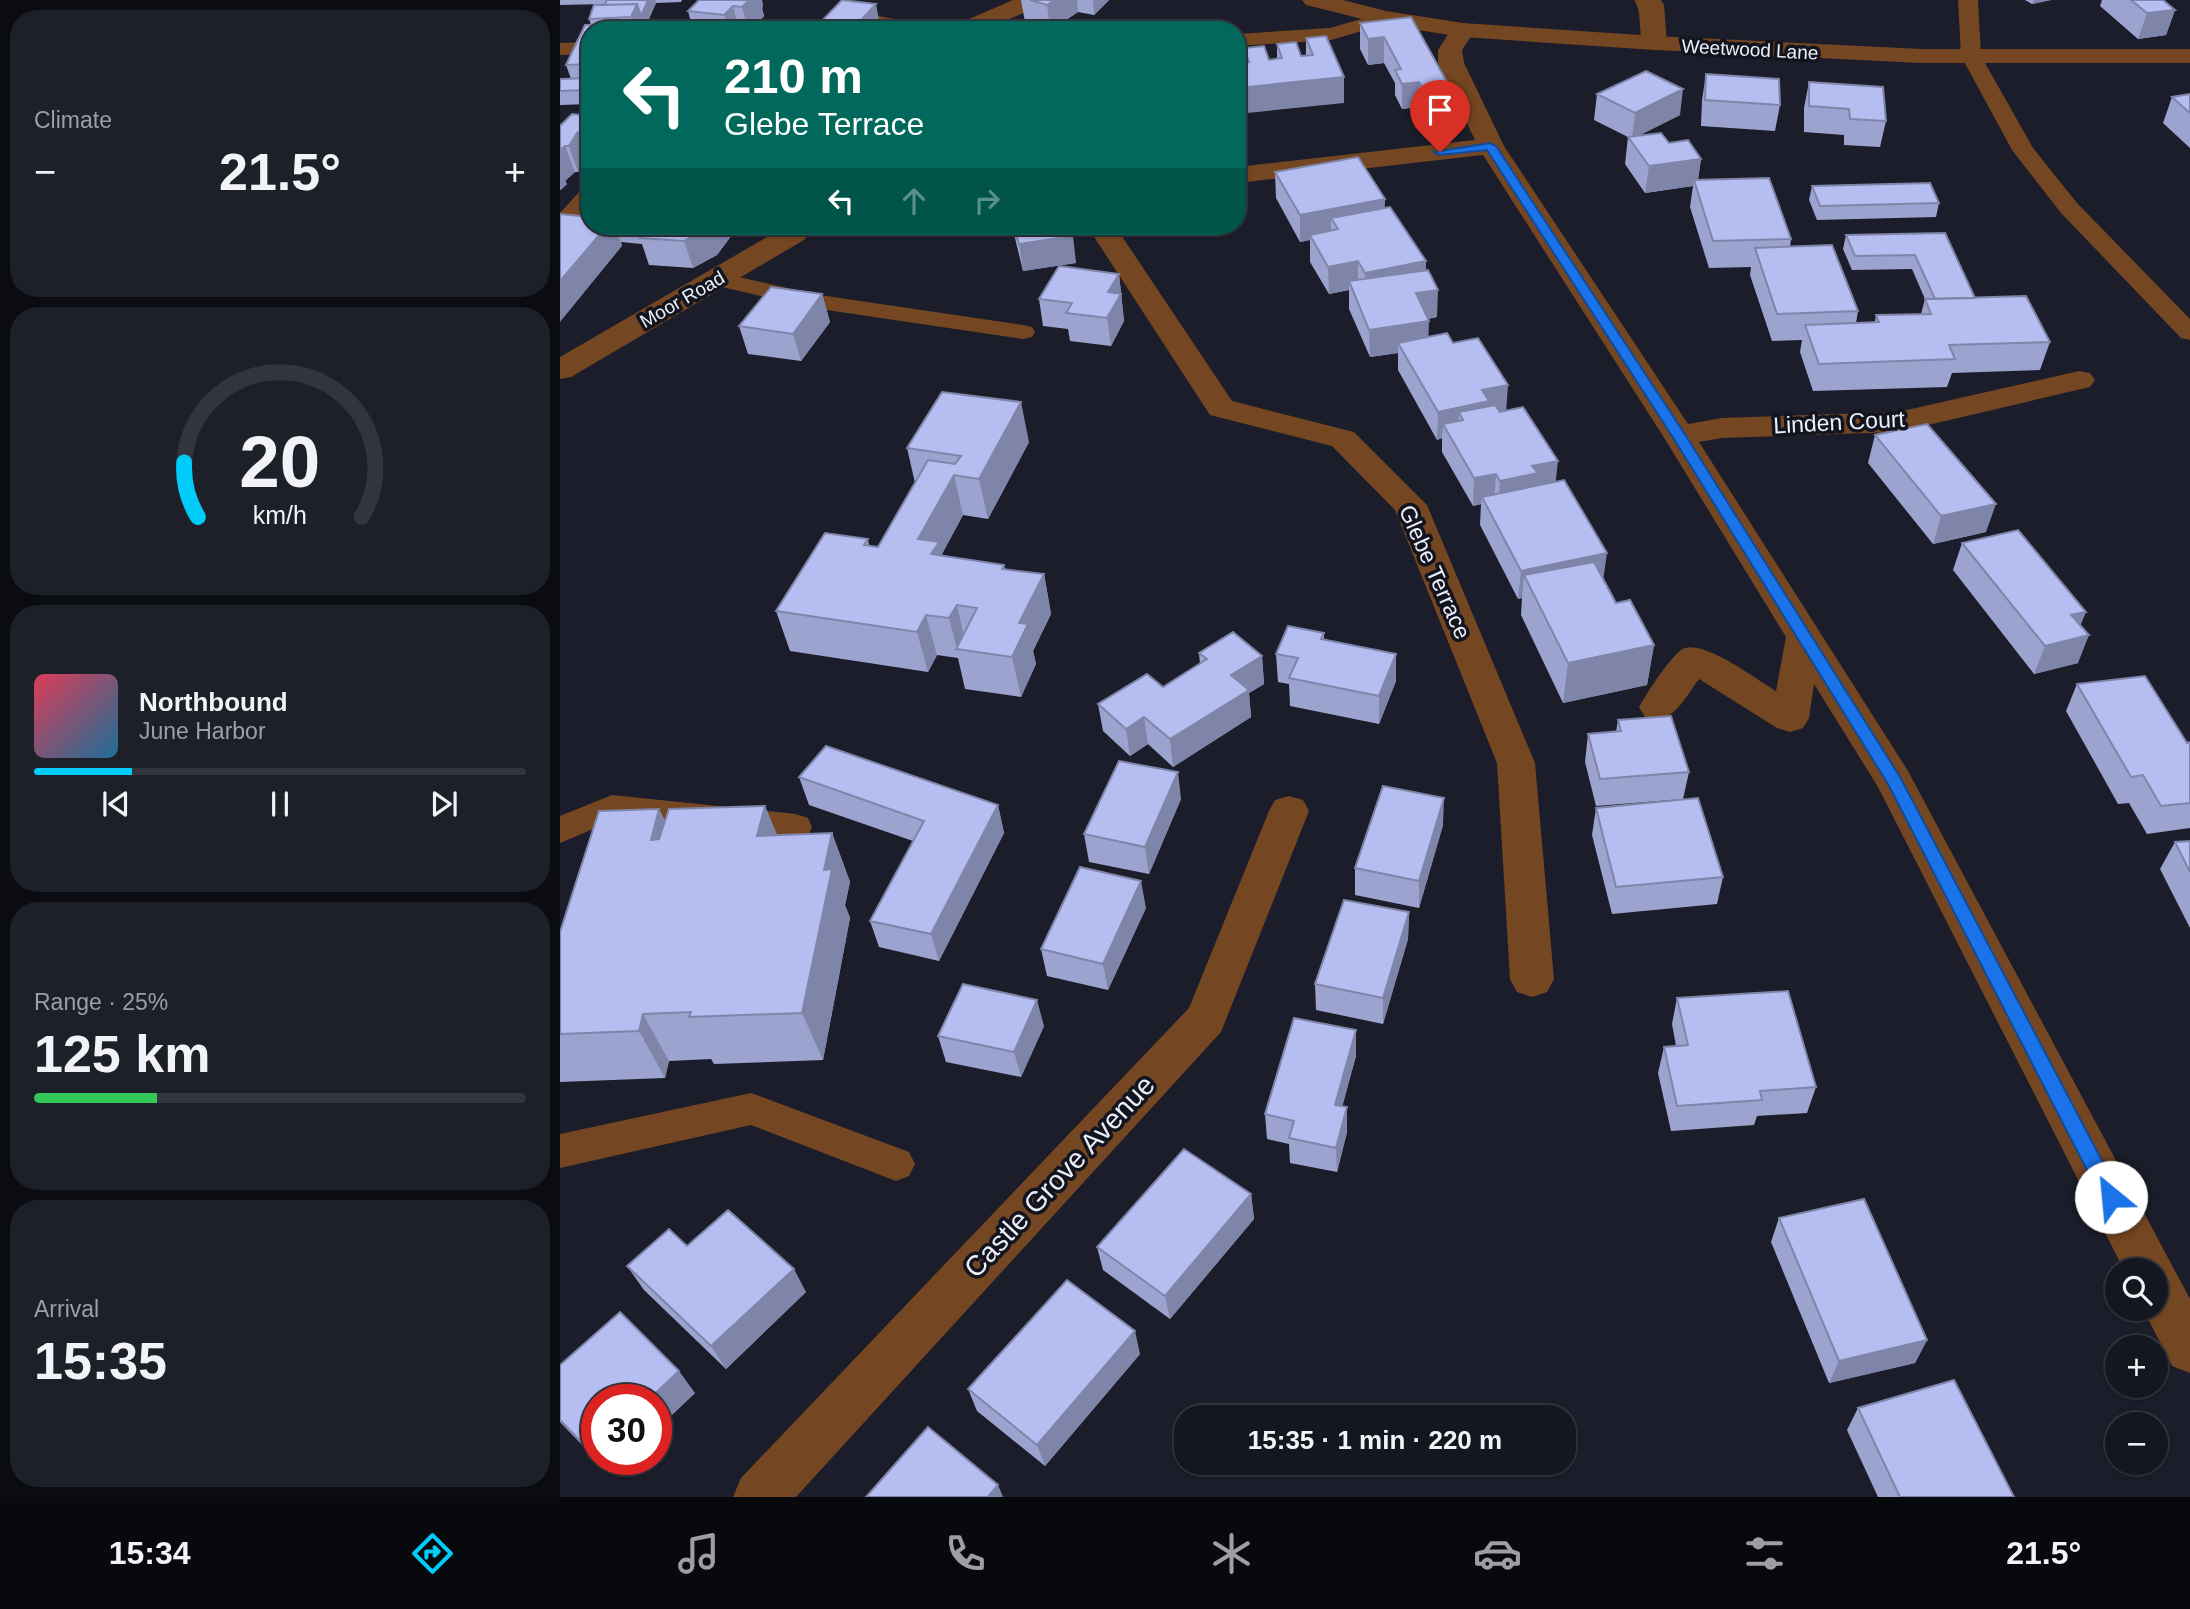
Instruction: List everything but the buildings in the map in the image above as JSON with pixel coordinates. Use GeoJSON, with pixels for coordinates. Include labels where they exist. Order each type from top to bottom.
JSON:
{"type":"FeatureCollection","features":[{"type":"Feature","properties":{"kind":"street"},"geometry":{"type":"LineString","coordinates":[[985,21],[1033,0]]}},
{"type":"Feature","properties":{"kind":"street","name":"Weetwood Lane"},"geometry":{"type":"LineString","coordinates":[[1314,0],[1386,18],[1463,30],[1655,43],[1838,54],[2190,56]]}},
{"type":"Feature","properties":{"kind":"street"},"geometry":{"type":"LineString","coordinates":[[1646,0],[1652,5],[1655,43]]}},
{"type":"Feature","properties":{"kind":"street"},"geometry":{"type":"LineString","coordinates":[[1463,30],[1450,50],[1451,63],[1490,146],[1679,436],[1894,781],[2143,1258]]}},
{"type":"Feature","properties":{"kind":"street"},"geometry":{"type":"LineString","coordinates":[[1246,174],[1490,146]]}},
{"type":"Feature","properties":{"kind":"street"},"geometry":{"type":"LineString","coordinates":[[561,229],[581,207]]}},
{"type":"Feature","properties":{"kind":"street","name":"Moor Road"},"geometry":{"type":"LineString","coordinates":[[560,370],[788,235]]}},
{"type":"Feature","properties":{"kind":"street","name":"Glebe Terrace"},"geometry":{"type":"LineString","coordinates":[[1107,235],[1221,408],[1343,439],[1410,505],[1516,762],[1532,979]]}},
{"type":"Feature","properties":{"kind":"street","name":"Linden Court"},"geometry":{"type":"LineString","coordinates":[[1679,436],[1722,428],[1898,422],[2079,380]]}},
{"type":"Feature","properties":{"kind":"street"},"geometry":{"type":"LineString","coordinates":[[1658,707],[1694,660],[1790,718],[1804,636]]}},
{"type":"Feature","properties":{"kind":"street","name":"Castle Grove Avenue"},"geometry":{"type":"LineString","coordinates":[[760,1497],[1206,1019],[1289,811]]}},
{"type":"Feature","properties":{"kind":"street"},"geometry":{"type":"LineString","coordinates":[[2168,1307],[2190,1349]]}},
{"type":"Feature","properties":{"kind":"lane"},"geometry":{"type":"LineString","coordinates":[[1968,0],[1971,56],[2023,150],[2069,208],[2190,333]]}},
{"type":"Feature","properties":{"kind":"lane"},"geometry":{"type":"LineString","coordinates":[[1246,39],[1331,34],[1386,18]]}},
{"type":"Feature","properties":{"kind":"lane"},"geometry":{"type":"LineString","coordinates":[[560,49],[581,48]]}},
{"type":"Feature","properties":{"kind":"lane"},"geometry":{"type":"LineString","coordinates":[[717,279],[813,301],[1023,332]]}},
{"type":"Feature","properties":{"kind":"lane"},"geometry":{"type":"LineString","coordinates":[[560,830],[612,807],[796,827]]}},
{"type":"Feature","properties":{"kind":"lane"},"geometry":{"type":"LineString","coordinates":[[560,1151],[751,1109],[896,1164]]}},
{"type":"Feature","properties":{"kind":"route"},"geometry":{"type":"LineString","coordinates":[[1440,152],[1490,146],[1679,436],[1894,781],[2111,1197]]}}]}
